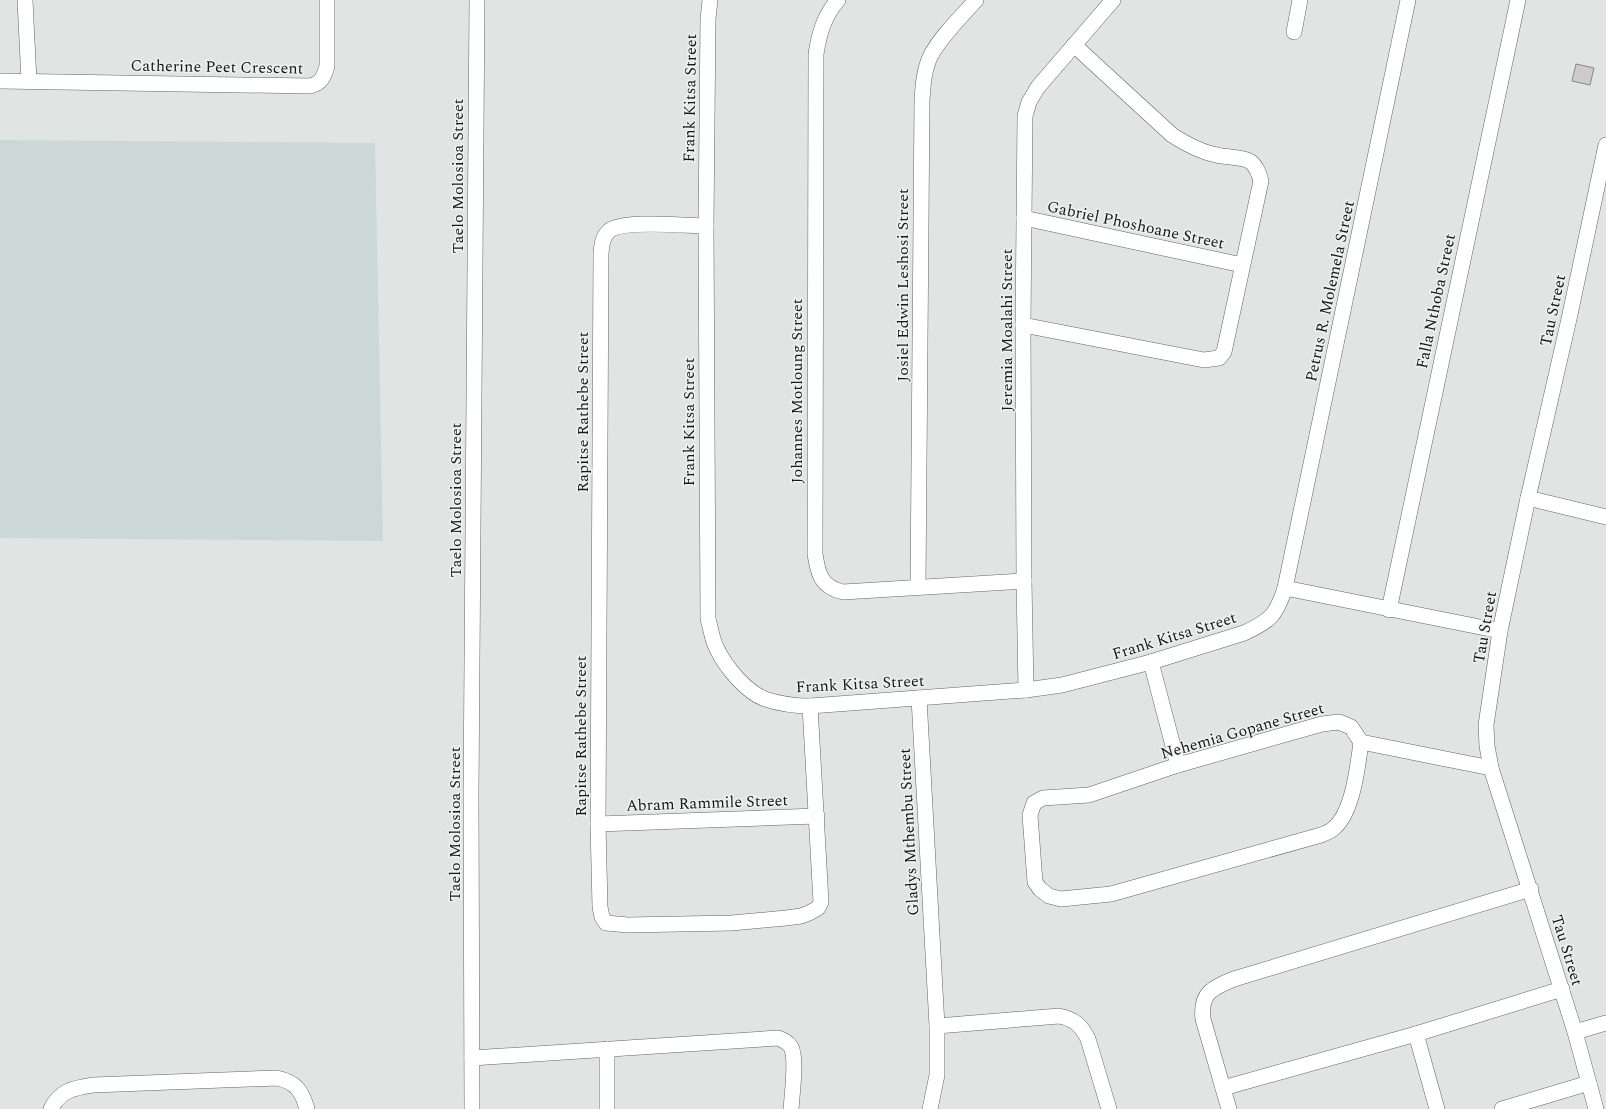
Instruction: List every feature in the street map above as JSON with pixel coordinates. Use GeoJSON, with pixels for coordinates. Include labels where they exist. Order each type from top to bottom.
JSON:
{"type":"FeatureCollection","features":[{"type":"Feature","properties":{"kind":"street"},"geometry":{"type":"LineString","coordinates":[[25,0],[29,81]]}},
{"type":"Feature","properties":{"kind":"street","name":"Catherine Peet Crescent"},"geometry":{"type":"LineString","coordinates":[[0,81],[315,85],[324,76],[327,66],[327,0]]}},
{"type":"Feature","properties":{"kind":"street","name":"Taelo Molosioa Street"},"geometry":{"type":"LineString","coordinates":[[472,1109],[471,786],[476,0]]}},
{"type":"Feature","properties":{"kind":"street","name":"Frank Kitsa Street"},"geometry":{"type":"LineString","coordinates":[[710,0],[708,19],[706,226],[708,619],[716,648],[728,667],[745,686],[763,698],[788,705],[810,706],[1026,690],[1062,685],[1151,662],[1244,633],[1268,619],[1278,608],[1285,588]]}},
{"type":"Feature","properties":{"kind":"street","name":"Johannes Motloung Street"},"geometry":{"type":"LineString","coordinates":[[838,0],[824,21],[818,38],[816,54],[814,554],[818,571],[821,579],[828,586],[843,592],[1024,581]]}},
{"type":"Feature","properties":{"kind":"street","name":"Josiel Edwin Leshosi Street"},"geometry":{"type":"LineString","coordinates":[[918,587],[922,100],[924,77],[931,55],[976,0]]}},
{"type":"Feature","properties":{"kind":"street","name":"Jeremia Moalahi Street"},"geometry":{"type":"LineString","coordinates":[[1026,690],[1023,325],[1025,116],[1029,102],[1038,87],[1113,0]]}},
{"type":"Feature","properties":{"kind":"street"},"geometry":{"type":"LineString","coordinates":[[1294,32],[1300,0]]}},
{"type":"Feature","properties":{"kind":"street","name":"Petrus R. Molemela Street"},"geometry":{"type":"LineString","coordinates":[[1285,588],[1408,0]]}},
{"type":"Feature","properties":{"kind":"street","name":"Falla Nthoba Street"},"geometry":{"type":"LineString","coordinates":[[1389,610],[1518,0]]}},
{"type":"Feature","properties":{"kind":"street"},"geometry":{"type":"LineString","coordinates":[[1023,325],[1204,360],[1218,358],[1224,352],[1261,181],[1255,166],[1244,159],[1203,152],[1172,135],[1074,45]]}},
{"type":"Feature","properties":{"kind":"street","name":"Tau Street"},"geometry":{"type":"LineString","coordinates":[[1596,1109],[1575,1032],[1531,889],[1491,768],[1487,746],[1486,725],[1500,631],[1606,145]]}},
{"type":"Feature","properties":{"kind":"street","name":"Gabriel Phoshoane Street"},"geometry":{"type":"LineString","coordinates":[[1024,218],[1242,265]]}},
{"type":"Feature","properties":{"kind":"street","name":"Rapitse Rathebe Street"},"geometry":{"type":"LineString","coordinates":[[706,226],[639,224],[622,226],[610,230],[604,238],[601,253],[598,824],[600,907],[602,917],[606,923],[628,926],[724,923],[801,916],[818,908],[821,902],[810,706]]}},
{"type":"Feature","properties":{"kind":"street"},"geometry":{"type":"LineString","coordinates":[[1528,498],[1606,517]]}},
{"type":"Feature","properties":{"kind":"street"},"geometry":{"type":"LineString","coordinates":[[1285,588],[1500,631]]}},
{"type":"Feature","properties":{"kind":"street"},"geometry":{"type":"LineString","coordinates":[[1151,662],[1178,765]]}},
{"type":"Feature","properties":{"kind":"street","name":"Gladys Mthembu Street"},"geometry":{"type":"LineString","coordinates":[[919,698],[937,1026],[937,1075],[930,1109]]}},
{"type":"Feature","properties":{"kind":"street","name":"Nehemia Gopane Street"},"geometry":{"type":"LineString","coordinates":[[1339,722],[1351,727],[1361,742],[1354,784],[1344,816],[1335,828],[1321,835],[1111,894],[1061,899],[1049,896],[1040,889],[1035,882],[1030,815],[1034,803],[1043,798],[1089,795],[1178,765],[1322,724],[1339,722]]}},
{"type":"Feature","properties":{"kind":"street"},"geometry":{"type":"LineString","coordinates":[[1361,742],[1491,768]]}},
{"type":"Feature","properties":{"kind":"street","name":"Abram Rammile Street"},"geometry":{"type":"LineString","coordinates":[[598,824],[817,816]]}},
{"type":"Feature","properties":{"kind":"street"},"geometry":{"type":"LineString","coordinates":[[1229,1109],[1203,1019],[1202,1010],[1204,1001],[1209,991],[1234,979],[1531,889]]}},
{"type":"Feature","properties":{"kind":"street"},"geometry":{"type":"LineString","coordinates":[[1223,1088],[1416,1034],[1562,990]]}},
{"type":"Feature","properties":{"kind":"street"},"geometry":{"type":"LineString","coordinates":[[937,1026],[1059,1016],[1070,1018],[1083,1029],[1088,1039],[1109,1109]]}},
{"type":"Feature","properties":{"kind":"street"},"geometry":{"type":"LineString","coordinates":[[1575,1032],[1606,1023]]}},
{"type":"Feature","properties":{"kind":"street"},"geometry":{"type":"LineString","coordinates":[[1416,1034],[1436,1109]]}},
{"type":"Feature","properties":{"kind":"street"},"geometry":{"type":"LineString","coordinates":[[472,1058],[778,1038],[786,1042],[791,1047],[793,1058],[791,1109]]}},
{"type":"Feature","properties":{"kind":"street"},"geometry":{"type":"LineString","coordinates":[[607,1049],[607,1109]]}},
{"type":"Feature","properties":{"kind":"street"},"geometry":{"type":"LineString","coordinates":[[51,1109],[55,1100],[62,1094],[92,1085],[277,1078],[287,1080],[300,1090],[307,1109]]}},
{"type":"Feature","properties":{"kind":"street"},"geometry":{"type":"LineString","coordinates":[[1502,1109],[1589,1083]]}},
{"type":"Feature","properties":{"kind":"shaded area"},"geometry":{"type":"Polygon","coordinates":[[[0,140],[375,143],[383,541],[0,538],[0,140]]]}},
{"type":"Feature","properties":{"kind":"building"},"geometry":{"type":"Polygon","coordinates":[[[1576,64],[1594,68],[1590,85],[1572,81],[1576,64]]]}}]}
